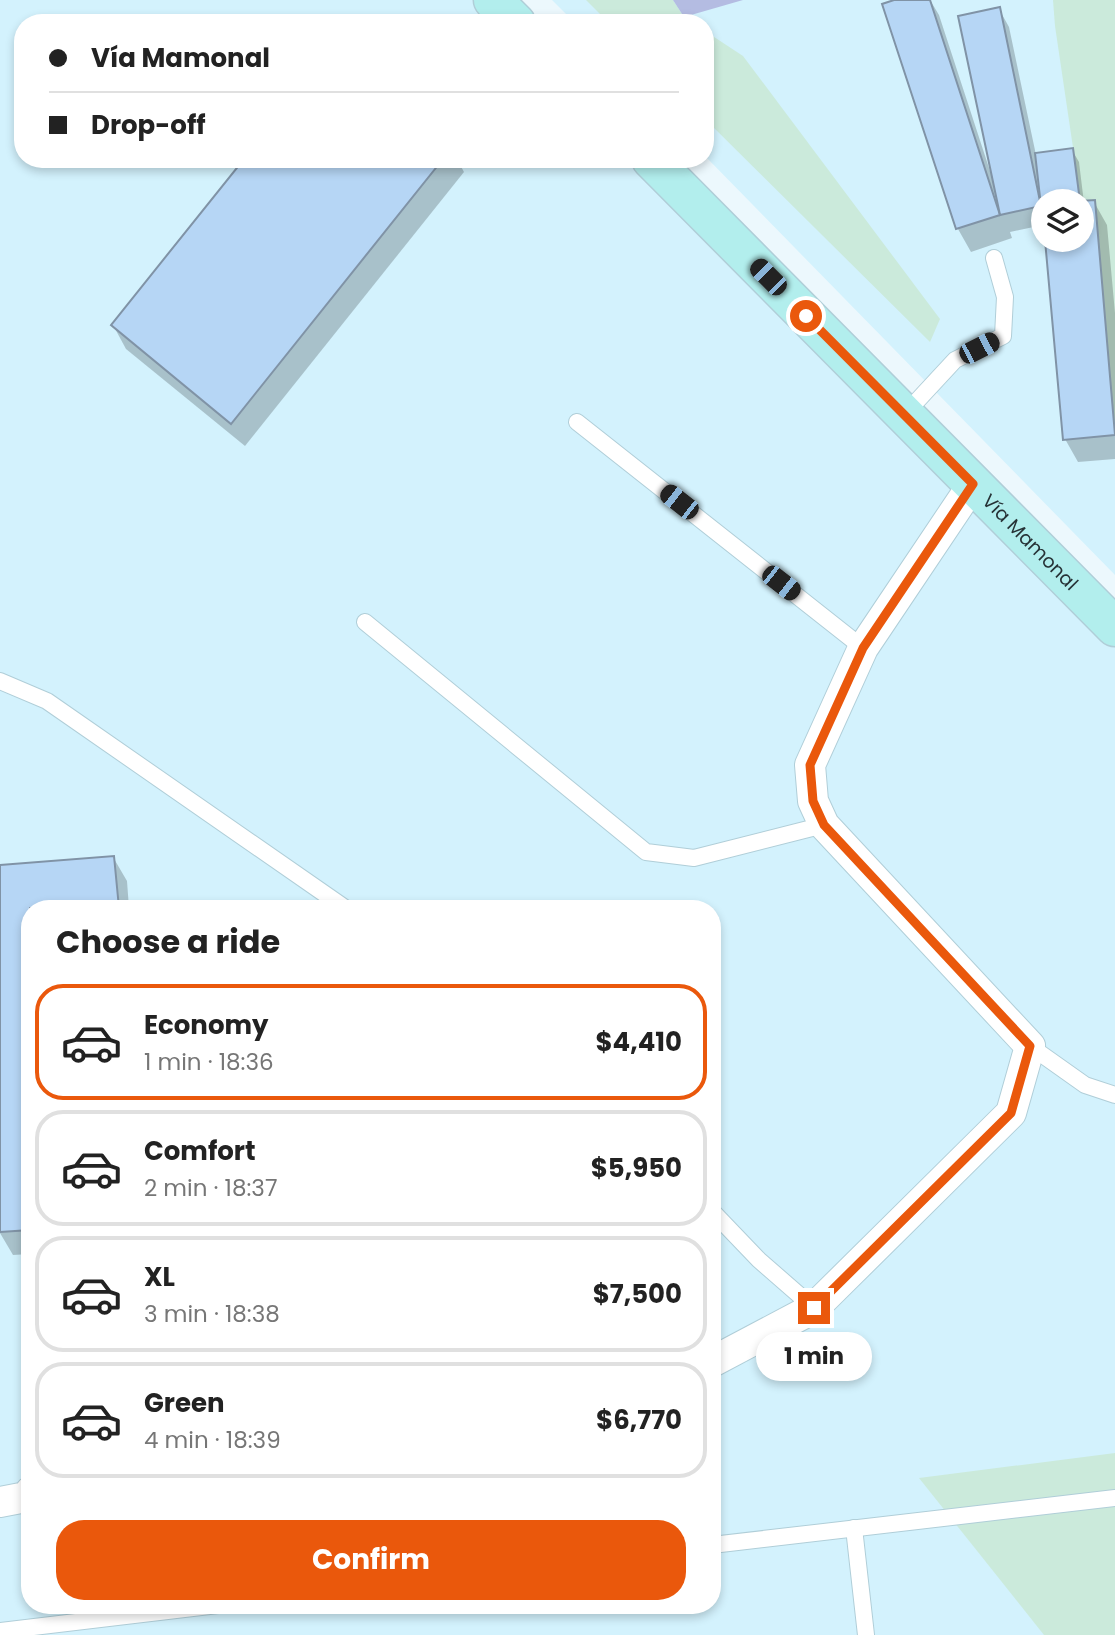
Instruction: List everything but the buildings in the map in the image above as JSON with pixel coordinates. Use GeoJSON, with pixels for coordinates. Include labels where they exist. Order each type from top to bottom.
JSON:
{"type":"FeatureCollection","features":[{"type":"Feature","properties":{"kind":"street"},"geometry":{"type":"LineString","coordinates":[[493,0],[507,14]]}},
{"type":"Feature","properties":{"kind":"street","name":"Vía Mamonal"},"geometry":{"type":"LineString","coordinates":[[660,168],[1115,628]]}},
{"type":"Feature","properties":{"kind":"street"},"geometry":{"type":"LineString","coordinates":[[721,1357],[814,1308],[1011,1113],[1030,1046],[824,825],[813,801],[810,765],[863,648],[973,484]]}},
{"type":"Feature","properties":{"kind":"lane"},"geometry":{"type":"LineString","coordinates":[[904,415],[955,360],[1003,336],[1004,297],[994,258]]}},
{"type":"Feature","properties":{"kind":"lane"},"geometry":{"type":"LineString","coordinates":[[577,422],[863,648]]}},
{"type":"Feature","properties":{"kind":"lane"},"geometry":{"type":"LineString","coordinates":[[365,622],[646,852],[694,858],[824,825]]}},
{"type":"Feature","properties":{"kind":"lane"},"geometry":{"type":"LineString","coordinates":[[0,681],[47,701],[333,900]]}},
{"type":"Feature","properties":{"kind":"lane"},"geometry":{"type":"LineString","coordinates":[[1030,1046],[1085,1085],[1115,1095]]}},
{"type":"Feature","properties":{"kind":"lane"},"geometry":{"type":"LineString","coordinates":[[721,1220],[759,1260],[814,1308]]}},
{"type":"Feature","properties":{"kind":"lane"},"geometry":{"type":"LineString","coordinates":[[721,1544],[1115,1498]]}},
{"type":"Feature","properties":{"kind":"lane"},"geometry":{"type":"LineString","coordinates":[[854,1528],[866,1635]]}},
{"type":"Feature","properties":{"kind":"lane"},"geometry":{"type":"LineString","coordinates":[[0,1631],[143,1614]]}},
{"type":"Feature","properties":{"kind":"shaded area"},"geometry":{"type":"Polygon","coordinates":[[[0,0],[493,0],[507,14],[14,14],[14,168],[660,168],[1115,627],[1115,1635],[0,1635],[0,0]]]}},
{"type":"Feature","properties":{"kind":"shaded area"},"geometry":{"type":"Polygon","coordinates":[[[552,0],[1115,0],[1115,575],[714,165],[714,14],[566,14],[552,0]]]}},
{"type":"Feature","properties":{"kind":"green space"},"geometry":{"type":"Polygon","coordinates":[[[586,0],[673,0],[682,14],[600,14],[586,0]]]}},
{"type":"Feature","properties":{"kind":"green space"},"geometry":{"type":"Polygon","coordinates":[[[1053,0],[1115,0],[1115,431],[1088,252],[1094,252],[1094,189],[1079,189],[1053,0]]]}},
{"type":"Feature","properties":{"kind":"green space"},"geometry":{"type":"Polygon","coordinates":[[[714,37],[743,56],[940,319],[930,342],[714,128],[714,37]]]}},
{"type":"Feature","properties":{"kind":"green space"},"geometry":{"type":"Polygon","coordinates":[[[1115,1453],[1115,1635],[1044,1635],[919,1478],[1115,1453]]]}},
{"type":"Feature","properties":{"kind":"water"},"geometry":{"type":"Polygon","coordinates":[[[673,0],[743,0],[694,14],[682,14],[673,0]]]}},
{"type":"Feature","properties":{"kind":"route"},"geometry":{"type":"LineString","coordinates":[[806,316],[973,484],[919,560],[863,648],[810,765],[813,801],[824,825],[1030,1046],[1011,1113],[814,1308]]}}]}
